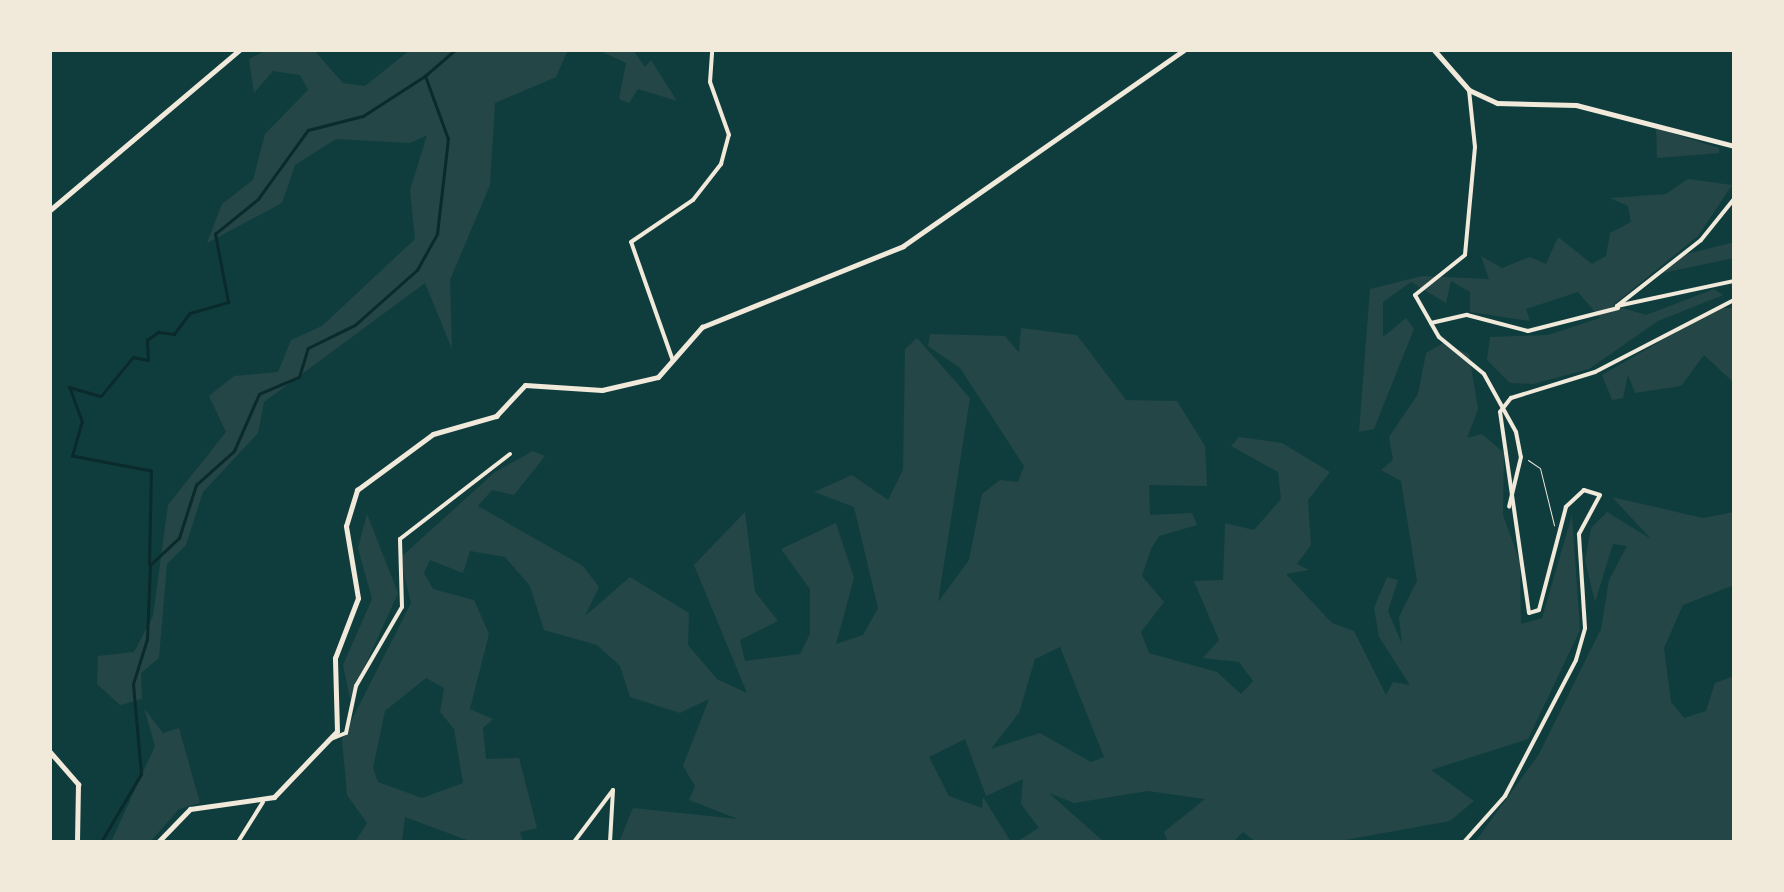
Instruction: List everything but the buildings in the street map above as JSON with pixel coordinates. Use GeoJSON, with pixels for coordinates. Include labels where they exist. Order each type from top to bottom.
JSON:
{"type":"FeatureCollection","features":[{"type":"Feature","properties":{"kind":"main road"},"geometry":{"type":"LineString","coordinates":[[50,210],[239,50]]}},
{"type":"Feature","properties":{"kind":"main road"},"geometry":{"type":"LineString","coordinates":[[158,842],[190,809],[264,802],[331,739],[340,713],[335,658],[358,598],[346,526],[357,490],[433,434],[496,416],[526,385],[634,386],[672,361],[709,323],[903,246],[1184,50]]}},
{"type":"Feature","properties":{"kind":"main road"},"geometry":{"type":"LineString","coordinates":[[1434,50],[1470,90],[1506,104],[1576,104],[1734,146]]}},
{"type":"Feature","properties":{"kind":"main road"},"geometry":{"type":"LineString","coordinates":[[50,752],[78,784],[77,842]]}},
{"type":"Feature","properties":{"kind":"street"},"geometry":{"type":"LineString","coordinates":[[672,361],[631,242],[693,200],[721,164],[730,135],[710,82],[712,50]]}},
{"type":"Feature","properties":{"kind":"street"},"geometry":{"type":"LineString","coordinates":[[1470,90],[1475,146],[1466,250],[1416,289],[1430,322],[1484,374],[1521,449],[1509,507]]}},
{"type":"Feature","properties":{"kind":"street"},"geometry":{"type":"LineString","coordinates":[[1618,308],[1652,270],[1701,240],[1734,199]]}},
{"type":"Feature","properties":{"kind":"street"},"geometry":{"type":"LineString","coordinates":[[1430,322],[1466,314],[1528,331],[1618,308],[1656,290],[1734,281]]}},
{"type":"Feature","properties":{"kind":"street"},"geometry":{"type":"LineString","coordinates":[[1503,407],[1734,300]]}},
{"type":"Feature","properties":{"kind":"street"},"geometry":{"type":"LineString","coordinates":[[1464,842],[1505,796],[1582,642],[1578,540],[1599,492],[1574,497],[1556,529],[1538,610],[1529,614],[1509,507],[1503,407]]}},
{"type":"Feature","properties":{"kind":"street"},"geometry":{"type":"LineString","coordinates":[[331,739],[346,733],[356,686],[402,607],[400,539],[510,454]]}},
{"type":"Feature","properties":{"kind":"street"},"geometry":{"type":"LineString","coordinates":[[574,842],[613,790],[610,842]]}},
{"type":"Feature","properties":{"kind":"street"},"geometry":{"type":"LineString","coordinates":[[238,842],[264,802]]}},
{"type":"Feature","properties":{"kind":"street"},"geometry":{"type":"LineString","coordinates":[[542,842],[549,842]]}},
{"type":"Feature","properties":{"kind":"path"},"geometry":{"type":"LineString","coordinates":[[1521,449],[1540,468],[1556,529]]}},
{"type":"Feature","properties":{"kind":"shaded area"},"geometry":{"type":"Polygon","coordinates":[[[267,50],[314,50],[343,83],[365,86],[410,50],[568,50],[556,77],[495,103],[490,185],[450,280],[452,349],[425,283],[264,402],[258,433],[203,492],[186,545],[167,564],[159,658],[141,673],[142,699],[120,705],[97,684],[98,656],[134,652],[153,616],[168,505],[226,432],[209,396],[234,376],[278,372],[291,340],[322,326],[415,239],[410,190],[427,135],[410,143],[336,139],[295,165],[282,203],[207,243],[222,204],[253,180],[265,134],[308,90],[300,75],[273,71],[254,93],[249,59],[267,50]]]}},
{"type":"Feature","properties":{"kind":"shaded area"},"geometry":{"type":"Polygon","coordinates":[[[598,50],[633,50],[645,67],[651,60],[677,101],[638,89],[629,103],[619,99],[626,63],[598,50]]]}},
{"type":"Feature","properties":{"kind":"shaded area"},"geometry":{"type":"Polygon","coordinates":[[[1656,128],[1719,148],[1719,153],[1657,158],[1656,128]]]}},
{"type":"Feature","properties":{"kind":"shaded area"},"geometry":{"type":"Polygon","coordinates":[[[1688,179],[1732,185],[1698,236],[1613,305],[1646,315],[1714,289],[1723,295],[1658,321],[1589,369],[1533,384],[1510,383],[1487,360],[1490,337],[1548,335],[1600,318],[1578,292],[1526,309],[1530,321],[1470,312],[1470,292],[1451,281],[1446,303],[1411,282],[1383,302],[1383,337],[1406,318],[1414,329],[1374,429],[1359,432],[1370,289],[1422,276],[1489,279],[1481,256],[1502,268],[1530,257],[1546,264],[1558,237],[1592,264],[1606,256],[1610,233],[1631,222],[1628,206],[1610,198],[1666,194],[1688,179]]]}},
{"type":"Feature","properties":{"kind":"shaded area"},"geometry":{"type":"Polygon","coordinates":[[[1734,242],[1734,258],[1658,274],[1687,254],[1734,242]]]}},
{"type":"Feature","properties":{"kind":"shaded area"},"geometry":{"type":"Polygon","coordinates":[[[1718,308],[1734,308],[1734,383],[1704,355],[1681,386],[1635,393],[1628,375],[1623,398],[1612,400],[1602,375],[1718,308]]]}},
{"type":"Feature","properties":{"kind":"shaded area"},"geometry":{"type":"Polygon","coordinates":[[[1021,328],[1077,335],[1126,400],[1177,401],[1205,446],[1207,486],[1149,485],[1150,515],[1192,513],[1197,525],[1159,536],[1151,549],[1142,576],[1164,602],[1141,632],[1149,653],[1217,672],[1241,694],[1253,681],[1239,662],[1203,658],[1219,640],[1194,581],[1223,580],[1225,523],[1254,530],[1281,499],[1278,472],[1231,446],[1239,437],[1282,443],[1330,472],[1308,500],[1311,545],[1297,564],[1309,570],[1286,574],[1332,623],[1354,631],[1386,695],[1393,682],[1410,685],[1379,637],[1374,608],[1387,577],[1398,580],[1388,611],[1402,644],[1399,617],[1417,581],[1401,481],[1381,470],[1393,460],[1389,437],[1418,394],[1426,353],[1443,343],[1469,354],[1478,409],[1467,438],[1482,434],[1504,453],[1503,515],[1520,562],[1521,624],[1542,618],[1572,515],[1580,630],[1528,739],[1431,770],[1474,801],[1450,821],[1334,842],[1256,842],[1243,832],[1233,842],[1168,842],[1164,832],[1205,799],[1148,791],[1074,803],[1049,793],[1104,842],[1016,842],[1039,828],[1021,804],[1023,779],[986,796],[965,739],[929,757],[949,796],[982,808],[983,797],[1011,842],[619,842],[633,808],[738,819],[689,800],[695,786],[683,766],[709,699],[680,713],[630,697],[620,666],[597,645],[544,630],[530,586],[505,557],[470,551],[463,573],[430,560],[424,573],[433,589],[474,600],[489,634],[470,709],[493,719],[483,728],[486,759],[519,758],[537,828],[520,832],[523,842],[472,842],[405,817],[402,842],[355,842],[367,823],[347,795],[342,739],[411,603],[400,558],[495,472],[533,451],[545,456],[514,495],[492,490],[478,506],[583,566],[599,587],[585,616],[630,577],[689,613],[688,645],[717,679],[747,693],[694,565],[745,512],[755,592],[778,621],[740,640],[745,661],[800,654],[810,634],[810,589],[781,549],[836,523],[854,578],[836,644],[863,635],[878,608],[854,507],[814,492],[852,475],[888,500],[903,470],[905,349],[917,338],[970,398],[938,602],[969,560],[982,494],[1000,480],[1018,482],[1024,466],[960,368],[928,346],[930,334],[1005,336],[1019,353],[1021,328]],[[1060,647],[1035,659],[1019,713],[991,749],[1040,733],[1091,762],[1104,757],[1060,647]],[[426,678],[385,711],[373,768],[378,782],[422,798],[463,783],[454,729],[440,712],[444,688],[426,678]]]}},
{"type":"Feature","properties":{"kind":"shaded area"},"geometry":{"type":"Polygon","coordinates":[[[1612,497],[1703,518],[1734,512],[1734,585],[1683,605],[1664,648],[1671,702],[1684,718],[1706,711],[1715,683],[1734,676],[1734,842],[1475,842],[1539,754],[1601,629],[1609,580],[1627,546],[1613,544],[1595,602],[1585,561],[1591,528],[1607,512],[1651,539],[1612,497]]]}},
{"type":"Feature","properties":{"kind":"shaded area"},"geometry":{"type":"Polygon","coordinates":[[[367,514],[398,593],[350,699],[343,665],[372,599],[358,548],[367,514]]]}},
{"type":"Feature","properties":{"kind":"shaded area"},"geometry":{"type":"Polygon","coordinates":[[[144,708],[163,733],[179,728],[200,803],[179,809],[150,842],[111,842],[155,746],[144,708]]]}},
{"type":"Feature","properties":{"kind":"waterway"},"geometry":{"type":"LineString","coordinates":[[101,842],[141,774],[133,684],[147,639],[150,565],[179,538],[196,485],[234,451],[259,394],[299,377],[308,348],[355,325],[417,270],[437,234],[448,139],[425,76],[455,50]]}},
{"type":"Feature","properties":{"kind":"waterway"},"geometry":{"type":"LineString","coordinates":[[149,564],[151,471],[72,456],[82,422],[69,387],[101,396],[133,357],[148,360],[147,340],[158,332],[174,334],[190,313],[228,302],[215,234],[258,199],[308,130],[363,116],[425,76]]}}]}
